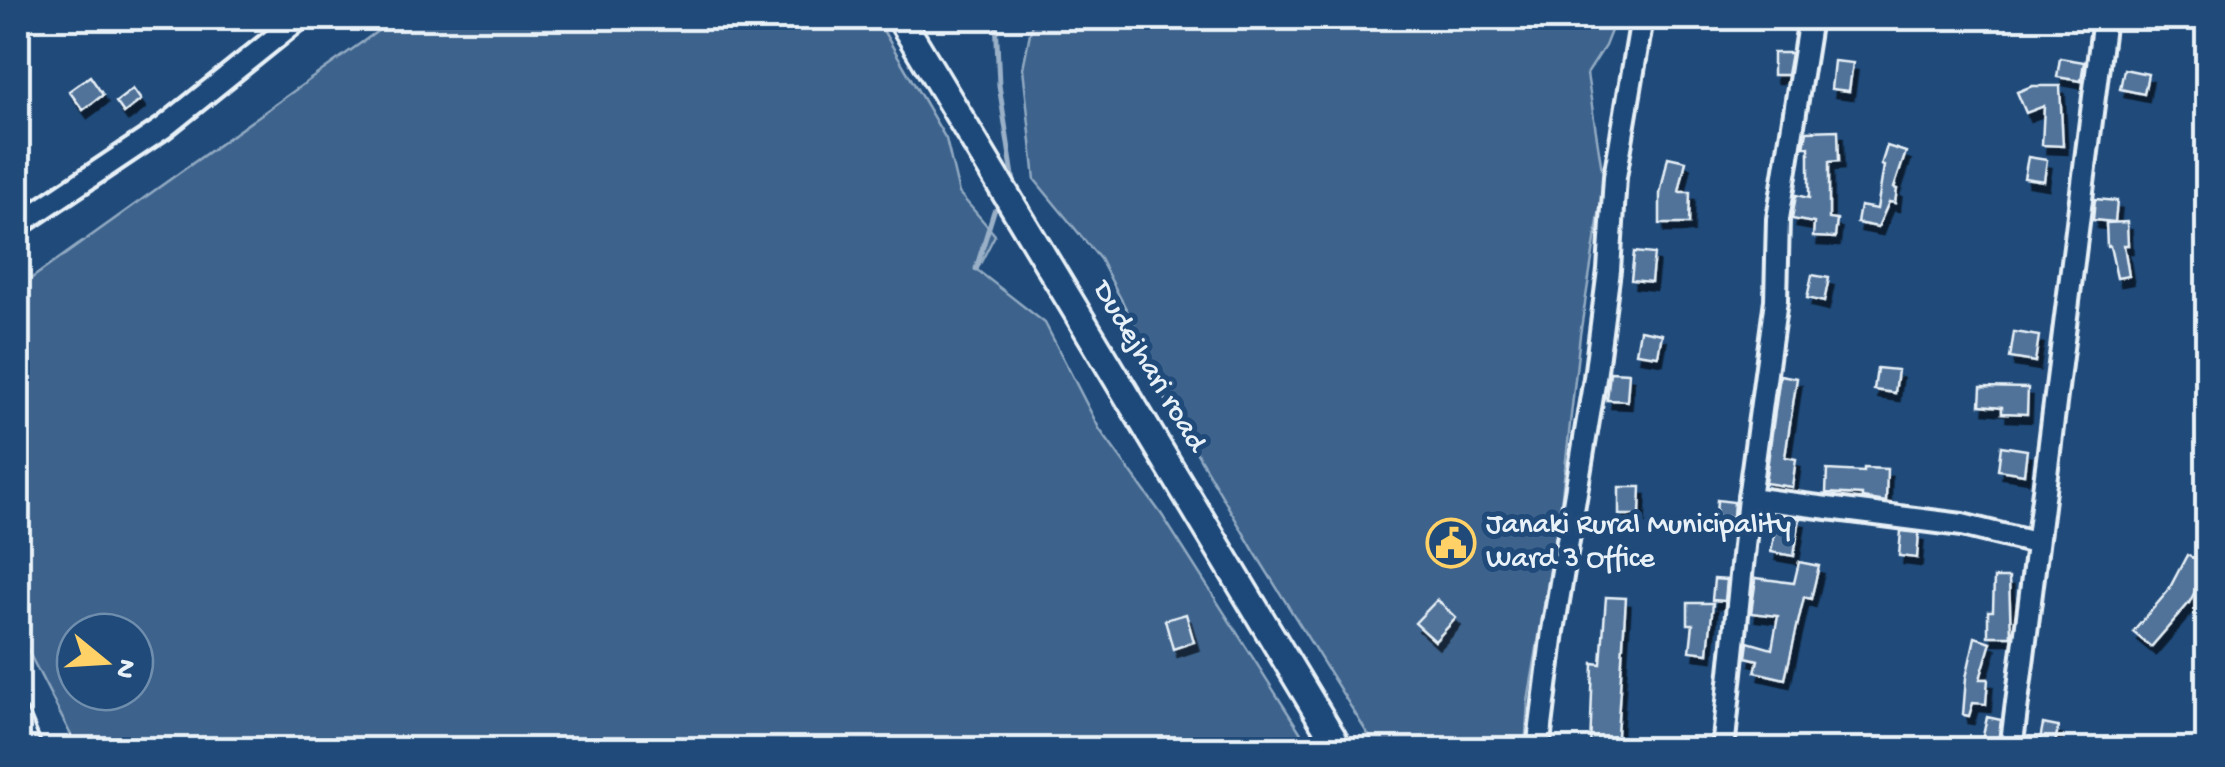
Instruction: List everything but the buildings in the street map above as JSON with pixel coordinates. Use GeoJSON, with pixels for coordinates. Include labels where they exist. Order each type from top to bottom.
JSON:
{"type":"FeatureCollection","features":[{"type":"Feature","properties":{"kind":"street"},"geometry":{"type":"LineString","coordinates":[[18,225],[163,128],[300,18]]}},
{"type":"Feature","properties":{"kind":"street","name":"Dudejhari road"},"geometry":{"type":"LineString","coordinates":[[900,18],[1340,750]]}},
{"type":"Feature","properties":{"kind":"street"},"geometry":{"type":"LineString","coordinates":[[1538,750],[1553,631],[1595,378],[1609,270],[1615,177],[1642,18]]}},
{"type":"Feature","properties":{"kind":"street"},"geometry":{"type":"LineString","coordinates":[[1723,750],[1749,498],[1776,300],[1778,219],[1810,18]]}},
{"type":"Feature","properties":{"kind":"street"},"geometry":{"type":"LineString","coordinates":[[2011,750],[2104,18]]}},
{"type":"Feature","properties":{"kind":"street"},"geometry":{"type":"LineString","coordinates":[[1749,498],[1962,524],[2035,543]]}},
{"type":"Feature","properties":{"kind":"street"},"geometry":{"type":"LineString","coordinates":[[18,718],[31,750]]}},
{"type":"Feature","properties":{"kind":"shaded area"},"geometry":{"type":"Polygon","coordinates":[[[396,18],[876,18],[946,139],[959,193],[995,235],[977,270],[1045,323],[1100,430],[1162,515],[1311,749],[78,749],[59,712],[155,712],[155,612],[55,612],[55,704],[18,631],[18,288],[396,18]]]}},
{"type":"Feature","properties":{"kind":"shaded area"},"geometry":{"type":"Polygon","coordinates":[[[1033,18],[1616,18],[1605,46],[1587,74],[1604,183],[1580,335],[1561,505],[1528,702],[1525,749],[1377,749],[1160,390],[1134,324],[1100,259],[1035,180],[1023,68],[1033,18]]]}},
{"type":"Feature","properties":{"kind":"waterway"},"geometry":{"type":"LineString","coordinates":[[996,18],[999,85],[1015,189]]}},
{"type":"Feature","properties":{"kind":"waterway"},"geometry":{"type":"LineString","coordinates":[[976,269],[997,209]]}},
{"type":"Feature","properties":{"kind":"place","name":"Janaki Rural Municipality Ward 3 Office"},"geometry":{"type":"Point","coordinates":[1451,543]}}]}
